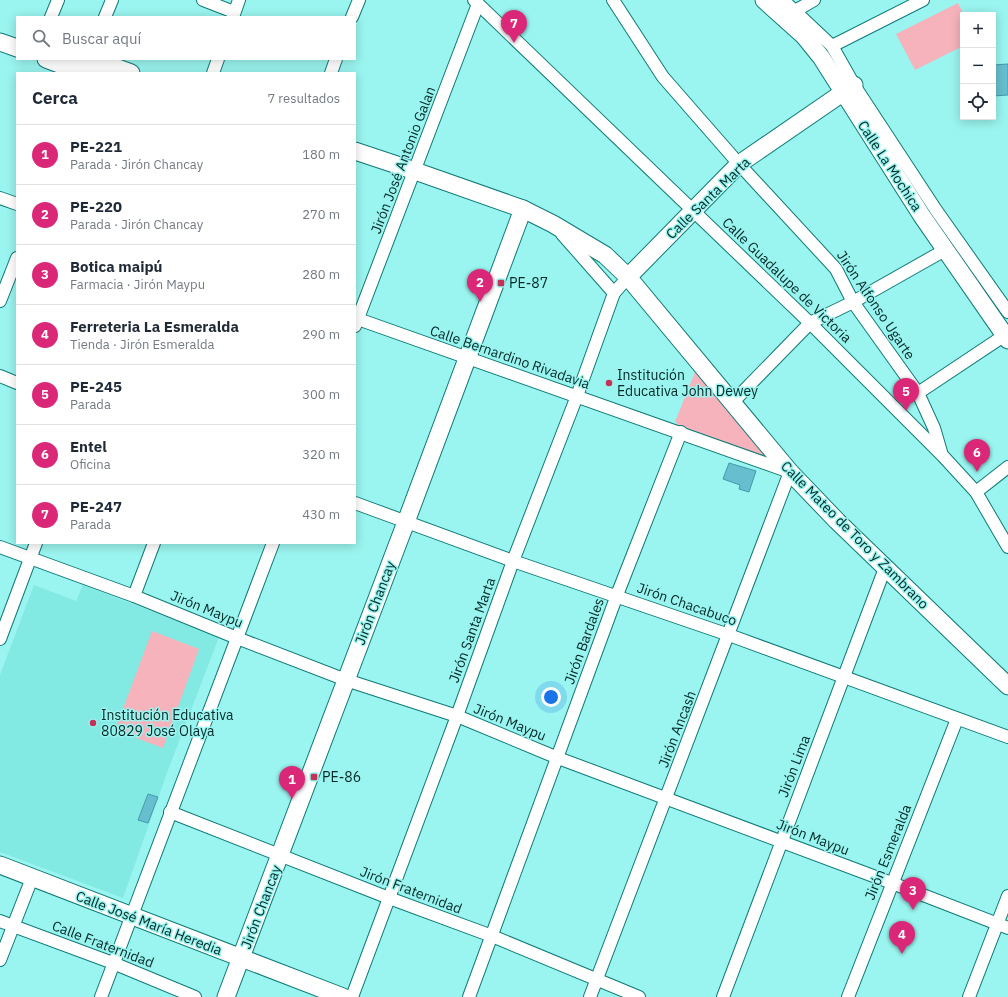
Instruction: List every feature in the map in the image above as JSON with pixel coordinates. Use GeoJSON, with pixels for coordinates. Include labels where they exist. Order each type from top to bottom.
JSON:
{"type":"FeatureCollection","features":[{"type":"Feature","properties":{"kind":"street"},"geometry":{"type":"LineString","coordinates":[[51,16],[58,0]]}},
{"type":"Feature","properties":{"kind":"street"},"geometry":{"type":"LineString","coordinates":[[105,16],[112,0]]}},
{"type":"Feature","properties":{"kind":"street"},"geometry":{"type":"LineString","coordinates":[[203,0],[233,14],[239,0]]}},
{"type":"Feature","properties":{"kind":"street"},"geometry":{"type":"LineString","coordinates":[[352,16],[359,0]]}},
{"type":"Feature","properties":{"kind":"street","name":"Jirón Alfonso Ugarte"},"geometry":{"type":"LineString","coordinates":[[613,0],[663,77],[738,164],[833,265],[853,302],[918,393],[934,428],[942,455]]}},
{"type":"Feature","properties":{"kind":"street","name":"Calle La Mochica"},"geometry":{"type":"LineString","coordinates":[[764,0],[804,36],[849,89],[1008,312]]}},
{"type":"Feature","properties":{"kind":"street","name":"Calle La Mochica"},"geometry":{"type":"LineString","coordinates":[[783,0],[832,46],[849,89],[945,250],[1006,337]]}},
{"type":"Feature","properties":{"kind":"street"},"geometry":{"type":"LineString","coordinates":[[795,11],[814,0]]}},
{"type":"Feature","properties":{"kind":"street"},"geometry":{"type":"LineString","coordinates":[[832,46],[923,0]]}},
{"type":"Feature","properties":{"kind":"street","name":"Jirón José Antonio Galan"},"geometry":{"type":"LineString","coordinates":[[356,321],[415,170],[476,1]]}},
{"type":"Feature","properties":{"kind":"street","name":"Calle Guadalupe de Victoria"},"geometry":{"type":"LineString","coordinates":[[476,1],[810,322],[942,455],[976,492],[1008,547]]}},
{"type":"Feature","properties":{"kind":"street"},"geometry":{"type":"LineString","coordinates":[[0,42],[16,48]]}},
{"type":"Feature","properties":{"kind":"street"},"geometry":{"type":"LineString","coordinates":[[49,60],[70,68],[104,63],[128,72]]}},
{"type":"Feature","properties":{"kind":"street"},"geometry":{"type":"LineString","coordinates":[[213,72],[218,60]]}},
{"type":"Feature","properties":{"kind":"street"},"geometry":{"type":"LineString","coordinates":[[331,72],[336,60]]}},
{"type":"Feature","properties":{"kind":"street","name":"Calle Santa Marta"},"geometry":{"type":"LineString","coordinates":[[628,277],[694,211],[738,164],[849,89]]}},
{"type":"Feature","properties":{"kind":"street","name":"Calle Mateo de Toro y Zambrano"},"geometry":{"type":"LineString","coordinates":[[356,151],[415,170],[523,209],[553,224],[605,255],[628,277],[790,472],[837,521],[1008,686]]}},
{"type":"Feature","properties":{"kind":"street"},"geometry":{"type":"LineString","coordinates":[[0,198],[16,204]]}},
{"type":"Feature","properties":{"kind":"street","name":"Jirón Chancay"},"geometry":{"type":"LineString","coordinates":[[226,997],[281,855],[523,209]]}},
{"type":"Feature","properties":{"kind":"street"},"geometry":{"type":"LineString","coordinates":[[553,224],[614,293]]}},
{"type":"Feature","properties":{"kind":"street"},"geometry":{"type":"LineString","coordinates":[[732,403],[810,322],[853,302],[945,250]]}},
{"type":"Feature","properties":{"kind":"street"},"geometry":{"type":"LineString","coordinates":[[0,301],[16,261]]}},
{"type":"Feature","properties":{"kind":"street","name":"Jirón Santa Marta"},"geometry":{"type":"LineString","coordinates":[[352,997],[513,561],[577,396],[614,293],[628,277]]}},
{"type":"Feature","properties":{"kind":"street","name":"Calle Bernardino Rivadavia"},"geometry":{"type":"LineString","coordinates":[[356,321],[467,357],[790,472]]}},
{"type":"Feature","properties":{"kind":"street"},"geometry":{"type":"LineString","coordinates":[[918,393],[1006,337]]}},
{"type":"Feature","properties":{"kind":"street"},"geometry":{"type":"LineString","coordinates":[[0,376],[16,383]]}},
{"type":"Feature","properties":{"kind":"street","name":"Jirón Bardales"},"geometry":{"type":"LineString","coordinates":[[469,997],[617,595],[681,432]]}},
{"type":"Feature","properties":{"kind":"street"},"geometry":{"type":"LineString","coordinates":[[976,492],[1008,468]]}},
{"type":"Feature","properties":{"kind":"street","name":"Jirón Ancash"},"geometry":{"type":"LineString","coordinates":[[590,997],[730,635],[790,472]]}},
{"type":"Feature","properties":{"kind":"street","name":"Jirón Chacabuco"},"geometry":{"type":"LineString","coordinates":[[356,503],[513,561],[617,595],[844,676],[1008,738]]}},
{"type":"Feature","properties":{"kind":"street"},"geometry":{"type":"LineString","coordinates":[[0,639],[36,544]]}},
{"type":"Feature","properties":{"kind":"street"},"geometry":{"type":"LineString","coordinates":[[134,596],[154,544]]}},
{"type":"Feature","properties":{"kind":"street"},"geometry":{"type":"LineString","coordinates":[[101,997],[272,544]]}},
{"type":"Feature","properties":{"kind":"street","name":"Jirón Maypu"},"geometry":{"type":"LineString","coordinates":[[0,547],[134,596],[236,638],[346,680],[457,716],[558,758],[1003,926]]}},
{"type":"Feature","properties":{"kind":"street","name":"Jirón Lima"},"geometry":{"type":"LineString","coordinates":[[723,997],[885,568]]}},
{"type":"Feature","properties":{"kind":"street","name":"Jirón Esmeralda"},"geometry":{"type":"LineString","coordinates":[[848,997],[957,719]]}},
{"type":"Feature","properties":{"kind":"street","name":"Jirón Fraternidad"},"geometry":{"type":"LineString","coordinates":[[170,812],[389,898],[492,936],[639,997]]}},
{"type":"Feature","properties":{"kind":"street","name":"Calle José María Heredia"},"geometry":{"type":"LineString","coordinates":[[0,865],[343,997]]}},
{"type":"Feature","properties":{"kind":"street"},"geometry":{"type":"LineString","coordinates":[[0,960],[32,878]]}},
{"type":"Feature","properties":{"kind":"street"},"geometry":{"type":"LineString","coordinates":[[969,997],[1003,926],[1008,896]]}},
{"type":"Feature","properties":{"kind":"street","name":"Calle Fraternidad"},"geometry":{"type":"LineString","coordinates":[[0,921],[195,997]]}},
{"type":"Feature","properties":{"kind":"shaded area"},"geometry":{"type":"Polygon","coordinates":[[[958,3],[962,12],[960,12],[960,48],[915,70],[896,34],[958,3]]]}},
{"type":"Feature","properties":{"kind":"shaded area"},"geometry":{"type":"Polygon","coordinates":[[[695,372],[790,472],[676,426],[677,423],[675,422],[695,372]]]}},
{"type":"Feature","properties":{"kind":"shaded area","name":"Institución Educativa 80829 José Olaya"},"geometry":{"type":"Polygon","coordinates":[[[34,585],[76,601],[83,585],[219,637],[168,770],[123,898],[0,852],[0,675],[34,585]]]}},
{"type":"Feature","properties":{"kind":"shaded area"},"geometry":{"type":"Polygon","coordinates":[[[152,631],[199,649],[163,748],[115,730],[152,631]]]}},
{"type":"Feature","properties":{"kind":"building"},"geometry":{"type":"Polygon","coordinates":[[[1008,64],[1008,95],[996,96],[996,65],[1008,64]]]}},
{"type":"Feature","properties":{"kind":"building"},"geometry":{"type":"Polygon","coordinates":[[[729,463],[756,471],[749,492],[739,489],[740,485],[723,479],[729,463]]]}},
{"type":"Feature","properties":{"kind":"building"},"geometry":{"type":"Polygon","coordinates":[[[148,794],[158,797],[148,823],[138,820],[148,794]]]}},
{"type":"Feature","properties":{"kind":"place","name":"PE-247"},"geometry":{"type":"Point","coordinates":[514,43]}},
{"type":"Feature","properties":{"kind":"place","name":"PE-87"},"geometry":{"type":"Point","coordinates":[501,283]}},
{"type":"Feature","properties":{"kind":"place","name":"PE-220"},"geometry":{"type":"Point","coordinates":[480,302]}},
{"type":"Feature","properties":{"kind":"place","name":"Institución Educativa John Dewey"},"geometry":{"type":"Point","coordinates":[609,383]}},
{"type":"Feature","properties":{"kind":"place","name":"PE-245"},"geometry":{"type":"Point","coordinates":[906,411]}},
{"type":"Feature","properties":{"kind":"place","name":"Entel"},"geometry":{"type":"Point","coordinates":[977,472]}},
{"type":"Feature","properties":{"kind":"place","name":"Institución Educativa 80829 José Olaya"},"geometry":{"type":"Point","coordinates":[93,723]}},
{"type":"Feature","properties":{"kind":"place","name":"PE-86"},"geometry":{"type":"Point","coordinates":[314,777]}},
{"type":"Feature","properties":{"kind":"place","name":"PE-221"},"geometry":{"type":"Point","coordinates":[292,799]}},
{"type":"Feature","properties":{"kind":"place","name":"Botica maipú"},"geometry":{"type":"Point","coordinates":[913,910]}},
{"type":"Feature","properties":{"kind":"place","name":"Ferreteria La Esmeralda"},"geometry":{"type":"Point","coordinates":[902,954]}}]}
